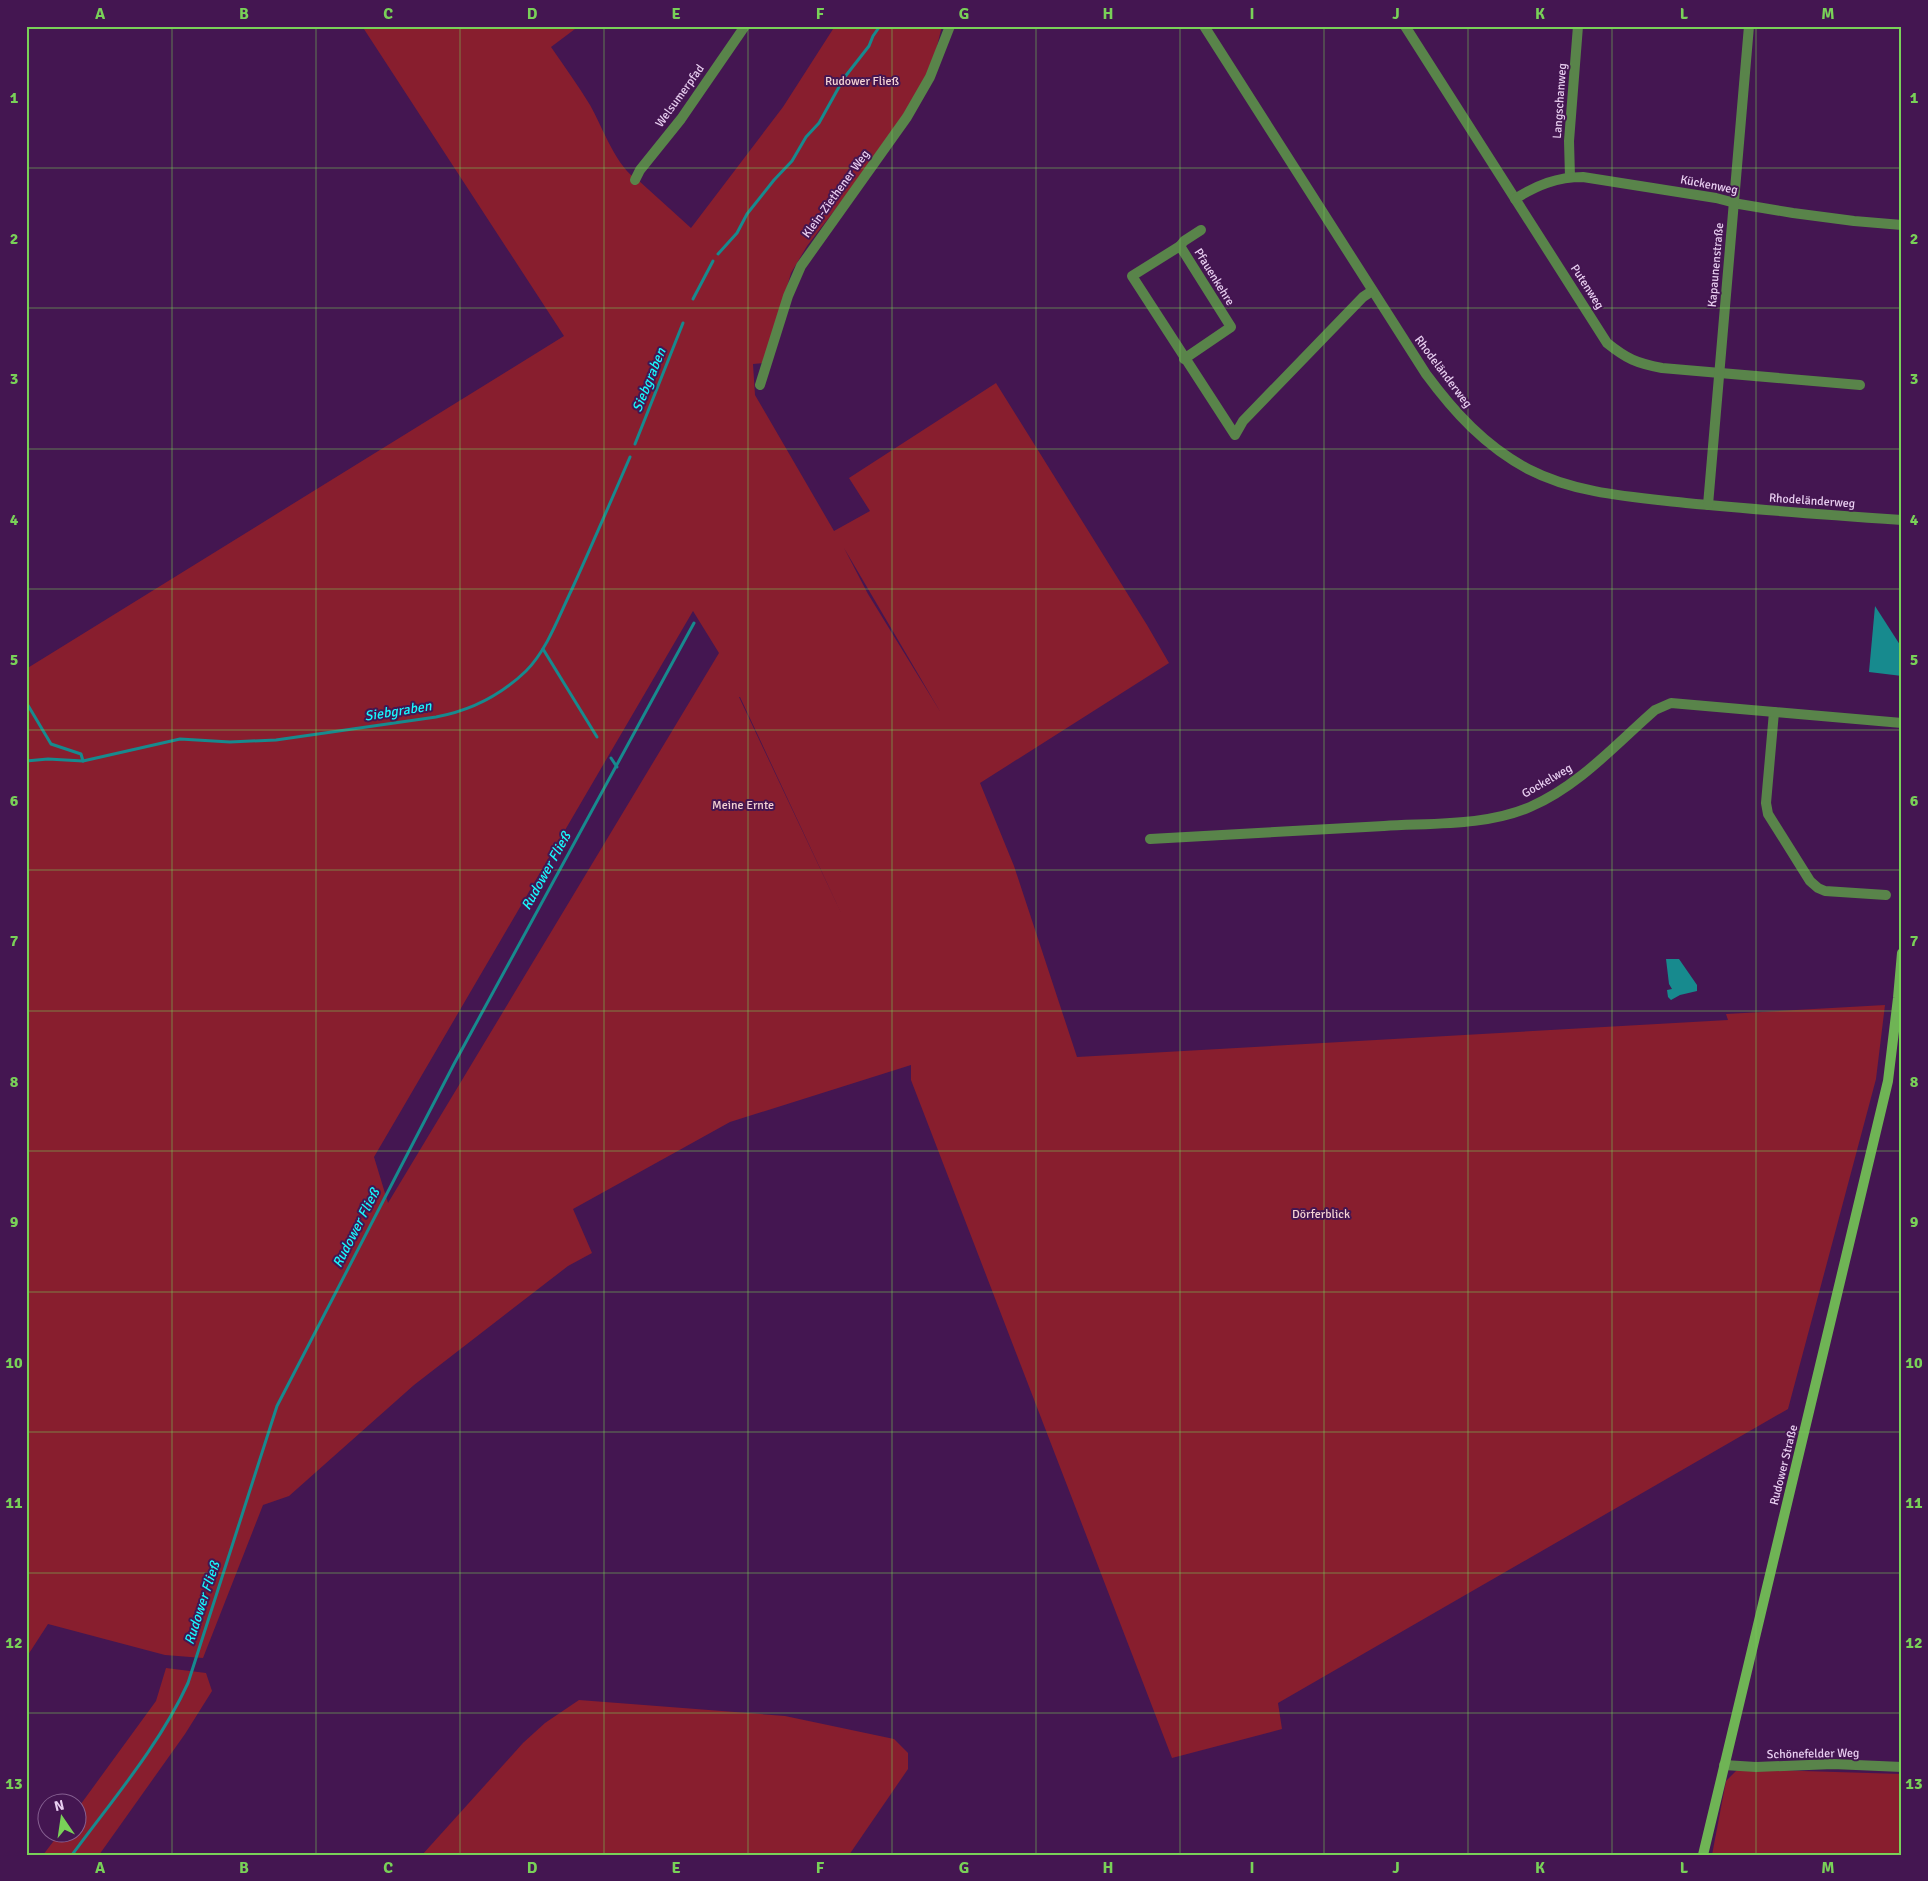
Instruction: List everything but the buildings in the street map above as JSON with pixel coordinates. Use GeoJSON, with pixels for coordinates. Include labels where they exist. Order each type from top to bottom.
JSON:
{"type":"FeatureCollection","features":[{"type":"Feature","properties":{"kind":"street","name":"Welsumerpfad"},"geometry":{"type":"LineString","coordinates":[[635,180],[640,170],[681,119],[746,26]]}},
{"type":"Feature","properties":{"kind":"street","name":"Klein-Ziethener Weg"},"geometry":{"type":"LineString","coordinates":[[760,385],[788,296],[801,266],[907,117],[930,77],[950,26]]}},
{"type":"Feature","properties":{"kind":"street","name":"Rhodeländerweg"},"geometry":{"type":"LineString","coordinates":[[1204,26],[1372,291],[1439,392],[1468,426],[1508,457],[1549,478],[1572,486],[1612,495],[1708,505],[1902,520]]}},
{"type":"Feature","properties":{"kind":"street","name":"Putenweg"},"geometry":{"type":"LineString","coordinates":[[1405,26],[1607,342],[1620,354],[1638,364],[1662,368],[1860,385]]}},
{"type":"Feature","properties":{"kind":"street","name":"Langschanweg"},"geometry":{"type":"LineString","coordinates":[[1570,177],[1569,141],[1578,26]]}},
{"type":"Feature","properties":{"kind":"street","name":"Kapaunenstraße"},"geometry":{"type":"LineString","coordinates":[[1708,505],[1749,26]]}},
{"type":"Feature","properties":{"kind":"street","name":"Kückenweg"},"geometry":{"type":"LineString","coordinates":[[1515,199],[1546,182],[1570,177],[1606,179],[1716,198],[1734,203],[1854,221],[1902,225]]}},
{"type":"Feature","properties":{"kind":"street"},"geometry":{"type":"LineString","coordinates":[[1180,246],[1184,241],[1201,230]]}},
{"type":"Feature","properties":{"kind":"street","name":"Pfauenkehre"},"geometry":{"type":"LineString","coordinates":[[1184,358],[1232,327],[1180,246],[1132,276],[1184,358],[1235,435],[1243,421],[1363,297],[1372,291]]}},
{"type":"Feature","properties":{"kind":"street","name":"Gockelweg"},"geometry":{"type":"LineString","coordinates":[[1150,839],[1443,822],[1500,816],[1531,807],[1574,782],[1663,705],[1680,703],[1902,723]]}},
{"type":"Feature","properties":{"kind":"street"},"geometry":{"type":"LineString","coordinates":[[1774,712],[1766,803],[1768,814],[1810,881],[1818,888],[1825,891],[1886,895]]}},
{"type":"Feature","properties":{"kind":"street","name":"Rudower Straße"},"geometry":{"type":"LineString","coordinates":[[1703,1855],[1888,1081],[1902,953]]}},
{"type":"Feature","properties":{"kind":"street","name":"Schönefelder Weg"},"geometry":{"type":"LineString","coordinates":[[1724,1765],[1756,1767],[1833,1764],[1902,1767]]}},
{"type":"Feature","properties":{"kind":"green space"},"geometry":{"type":"Polygon","coordinates":[[[362,26],[579,26],[551,47],[590,105],[623,167],[691,228],[783,107],[835,26],[942,26],[932,66],[918,94],[861,176],[807,246],[791,273],[765,363],[753,364],[755,395],[834,531],[870,511],[849,478],[996,383],[1169,663],[980,783],[1014,866],[1077,1057],[1728,1020],[1726,1014],[1885,1005],[1876,1079],[1788,1409],[1278,1703],[1282,1729],[1172,1758],[911,1080],[911,1065],[730,1122],[573,1209],[592,1253],[568,1266],[414,1385],[289,1496],[263,1505],[203,1658],[165,1655],[48,1624],[26,1658],[26,669],[564,336],[362,26]],[[844,548],[868,594],[941,713],[844,548]],[[693,611],[374,1157],[388,1203],[719,653],[693,611]],[[739,697],[843,917],[740,697],[739,697]]]}},
{"type":"Feature","properties":{"kind":"green space"},"geometry":{"type":"Polygon","coordinates":[[[166,1668],[206,1673],[212,1691],[185,1734],[99,1855],[43,1855],[51,1844],[88,1844],[88,1794],[156,1701],[166,1668]]]}},
{"type":"Feature","properties":{"kind":"green space"},"geometry":{"type":"Polygon","coordinates":[[[579,1700],[785,1716],[894,1739],[908,1753],[908,1769],[849,1855],[422,1855],[523,1743],[545,1723],[579,1700]]]}},
{"type":"Feature","properties":{"kind":"green space"},"geometry":{"type":"Polygon","coordinates":[[[1738,1769],[1902,1774],[1902,1855],[1712,1855],[1726,1781],[1738,1769]]]}},
{"type":"Feature","properties":{"kind":"shaded area"},"geometry":{"type":"Polygon","coordinates":[[[1875,606],[1902,648],[1902,676],[1869,672],[1875,606]]]}},
{"type":"Feature","properties":{"kind":"shaded area"},"geometry":{"type":"Polygon","coordinates":[[[1666,959],[1679,959],[1697,985],[1697,991],[1680,995],[1671,1000],[1668,997],[1667,990],[1672,989],[1669,984],[1666,959]]]}},
{"type":"Feature","properties":{"kind":"waterway","name":"Rudower Fließ"},"geometry":{"type":"LineString","coordinates":[[718,254],[737,233],[747,214],[774,180],[792,161],[806,137],[819,123],[844,78],[869,46],[880,26]]}},
{"type":"Feature","properties":{"kind":"waterway","name":"Siebgraben"},"geometry":{"type":"LineString","coordinates":[[693,299],[713,261]]}},
{"type":"Feature","properties":{"kind":"waterway","name":"Siebgraben"},"geometry":{"type":"LineString","coordinates":[[635,444],[683,323]]}},
{"type":"Feature","properties":{"kind":"waterway","name":"Siebgraben"},"geometry":{"type":"LineString","coordinates":[[26,761],[48,759],[83,761],[180,739],[230,742],[276,740],[436,717],[460,711],[484,701],[495,695],[526,671],[546,643],[630,457]]}},
{"type":"Feature","properties":{"kind":"waterway","name":"Rudower Fließ"},"geometry":{"type":"LineString","coordinates":[[72,1855],[149,1750],[163,1729],[188,1683],[277,1406],[454,1064],[694,623]]}},
{"type":"Feature","properties":{"kind":"waterway"},"geometry":{"type":"LineString","coordinates":[[543,649],[597,737]]}},
{"type":"Feature","properties":{"kind":"waterway"},"geometry":{"type":"LineString","coordinates":[[26,702],[51,744],[81,754],[83,761]]}},
{"type":"Feature","properties":{"kind":"waterway","name":"Rudower Fließ"},"geometry":{"type":"LineString","coordinates":[[611,758],[617,767]]}},
{"type":"Feature","properties":{"kind":"park label","name":"Meine Ernte"},"geometry":{"type":"Point","coordinates":[743,805]}},
{"type":"Feature","properties":{"kind":"park label","name":"Dörferblick"},"geometry":{"type":"Point","coordinates":[1321,1214]}}]}
